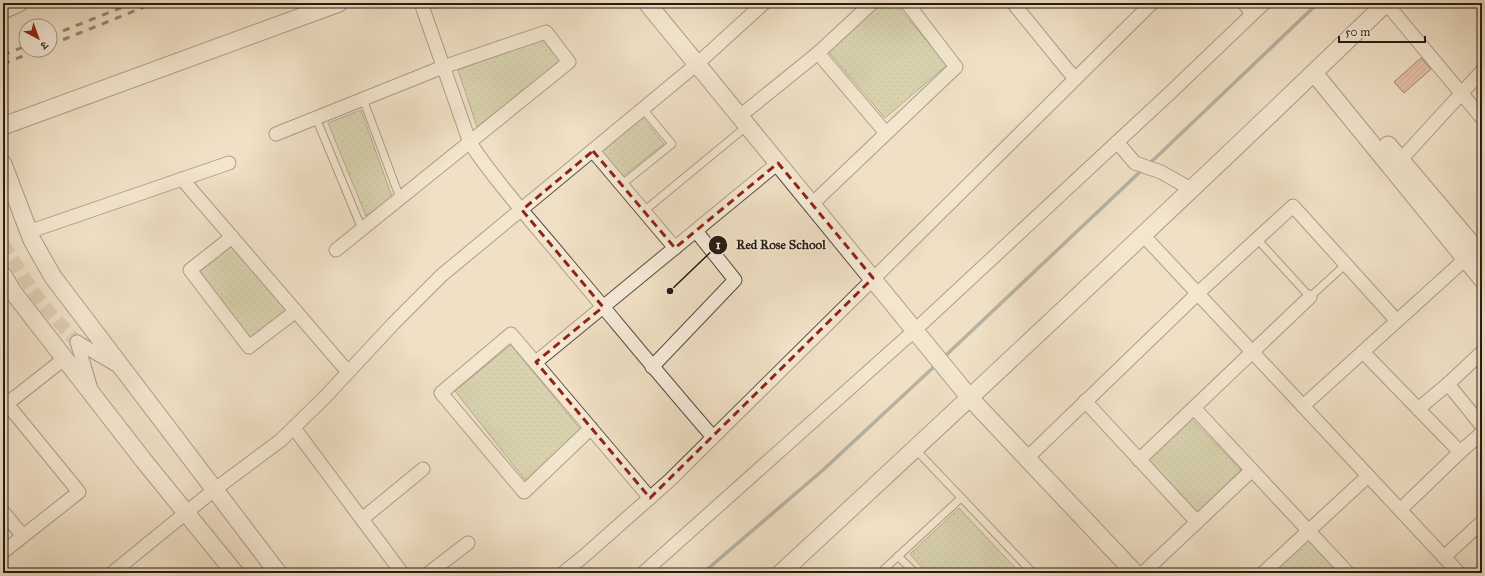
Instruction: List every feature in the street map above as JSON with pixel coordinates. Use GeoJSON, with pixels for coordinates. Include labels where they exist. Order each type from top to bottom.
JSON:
{"type":"FeatureCollection","features":[{"type":"Feature","properties":{"kind":"street"},"geometry":{"type":"LineString","coordinates":[[3,10],[18,3]]}},
{"type":"Feature","properties":{"kind":"street"},"geometry":{"type":"LineString","coordinates":[[3,126],[339,3]]}},
{"type":"Feature","properties":{"kind":"street"},"geometry":{"type":"LineString","coordinates":[[421,3],[470,143],[483,162],[522,210],[652,367],[713,437]]}},
{"type":"Feature","properties":{"kind":"street"},"geometry":{"type":"LineString","coordinates":[[647,3],[970,398],[1134,573]]}},
{"type":"Feature","properties":{"kind":"street"},"geometry":{"type":"LineString","coordinates":[[121,570],[214,490],[281,440],[326,397],[393,324],[442,275],[698,64],[764,3]]}},
{"type":"Feature","properties":{"kind":"street"},"geometry":{"type":"LineString","coordinates":[[744,121],[872,3]]}},
{"type":"Feature","properties":{"kind":"street"},"geometry":{"type":"LineString","coordinates":[[812,204],[956,67],[906,3]]}},
{"type":"Feature","properties":{"kind":"street"},"geometry":{"type":"LineString","coordinates":[[1013,3],[1075,78]]}},
{"type":"Feature","properties":{"kind":"street"},"geometry":{"type":"LineString","coordinates":[[563,573],[670,480],[1152,3]]}},
{"type":"Feature","properties":{"kind":"street"},"geometry":{"type":"LineString","coordinates":[[1244,3],[1252,14]]}},
{"type":"Feature","properties":{"kind":"street"},"geometry":{"type":"LineString","coordinates":[[643,573],[915,330],[1264,3]]}},
{"type":"Feature","properties":{"kind":"street"},"geometry":{"type":"LineString","coordinates":[[781,573],[970,398],[1386,3],[1482,118]]}},
{"type":"Feature","properties":{"kind":"street"},"geometry":{"type":"LineString","coordinates":[[276,134],[443,68],[546,32],[569,62],[336,250]]}},
{"type":"Feature","properties":{"kind":"street"},"geometry":{"type":"LineString","coordinates":[[818,53],[886,133]]}},
{"type":"Feature","properties":{"kind":"street"},"geometry":{"type":"LineString","coordinates":[[1318,69],[1396,164],[1475,255],[1482,279]]}},
{"type":"Feature","properties":{"kind":"street"},"geometry":{"type":"LineString","coordinates":[[1396,164],[1482,71]]}},
{"type":"Feature","properties":{"kind":"street"},"geometry":{"type":"LineString","coordinates":[[1117,142],[1135,163],[1161,172],[1191,189]]}},
{"type":"Feature","properties":{"kind":"street"},"geometry":{"type":"LineString","coordinates":[[593,151],[675,248]]}},
{"type":"Feature","properties":{"kind":"street"},"geometry":{"type":"LineString","coordinates":[[28,232],[229,163]]}},
{"type":"Feature","properties":{"kind":"street"},"geometry":{"type":"LineString","coordinates":[[536,362],[778,163]]}},
{"type":"Feature","properties":{"kind":"street"},"geometry":{"type":"LineString","coordinates":[[3,164],[28,232],[53,278],[278,573]]}},
{"type":"Feature","properties":{"kind":"street"},"geometry":{"type":"LineString","coordinates":[[182,179],[348,372]]}},
{"type":"Feature","properties":{"kind":"street"},"geometry":{"type":"LineString","coordinates":[[1026,458],[1197,294],[1293,206],[1397,321]]}},
{"type":"Feature","properties":{"kind":"street"},"geometry":{"type":"LineString","coordinates":[[652,367],[735,280],[696,231]]}},
{"type":"Feature","properties":{"kind":"street"},"geometry":{"type":"LineString","coordinates":[[1143,235],[1459,573]]}},
{"type":"Feature","properties":{"kind":"street"},"geometry":{"type":"LineString","coordinates":[[232,237],[190,270],[249,347],[296,311]]}},
{"type":"Feature","properties":{"kind":"street"},"geometry":{"type":"LineString","coordinates":[[1303,406],[1397,321],[1475,255]]}},
{"type":"Feature","properties":{"kind":"street"},"geometry":{"type":"LineString","coordinates":[[3,275],[13,292],[92,394],[235,573]]}},
{"type":"Feature","properties":{"kind":"street"},"geometry":{"type":"LineString","coordinates":[[1139,460],[1310,297]]}},
{"type":"Feature","properties":{"kind":"street"},"geometry":{"type":"LineString","coordinates":[[591,428],[524,492],[441,393],[511,334],[536,362],[650,498]]}},
{"type":"Feature","properties":{"kind":"street"},"geometry":{"type":"LineString","coordinates":[[92,394],[77,342],[122,368]]}},
{"type":"Feature","properties":{"kind":"street"},"geometry":{"type":"LineString","coordinates":[[1363,352],[1460,452]]}},
{"type":"Feature","properties":{"kind":"street"},"geometry":{"type":"LineString","coordinates":[[1418,409],[1448,384],[1482,352]]}},
{"type":"Feature","properties":{"kind":"street"},"geometry":{"type":"LineString","coordinates":[[3,552],[79,492],[4,403],[64,358]]}},
{"type":"Feature","properties":{"kind":"street"},"geometry":{"type":"LineString","coordinates":[[1448,384],[1482,426]]}},
{"type":"Feature","properties":{"kind":"street"},"geometry":{"type":"LineString","coordinates":[[1086,401],[1197,522]]}},
{"type":"Feature","properties":{"kind":"street"},"geometry":{"type":"LineString","coordinates":[[1194,408],[1348,573]]}},
{"type":"Feature","properties":{"kind":"street"},"geometry":{"type":"LineString","coordinates":[[294,428],[402,573]]}},
{"type":"Feature","properties":{"kind":"street"},"geometry":{"type":"LineString","coordinates":[[1400,510],[1460,452],[1482,433]]}},
{"type":"Feature","properties":{"kind":"street"},"geometry":{"type":"LineString","coordinates":[[362,519],[423,469]]}},
{"type":"Feature","properties":{"kind":"street"},"geometry":{"type":"LineString","coordinates":[[1143,573],[1252,470]]}},
{"type":"Feature","properties":{"kind":"street"},"geometry":{"type":"LineString","coordinates":[[1263,573],[1368,476]]}},
{"type":"Feature","properties":{"kind":"street"},"geometry":{"type":"LineString","coordinates":[[3,512],[23,536]]}},
{"type":"Feature","properties":{"kind":"street"},"geometry":{"type":"LineString","coordinates":[[1444,557],[1482,522]]}},
{"type":"Feature","properties":{"kind":"street"},"geometry":{"type":"LineString","coordinates":[[429,573],[468,543]]}},
{"type":"Feature","properties":{"kind":"lane"},"geometry":{"type":"LineString","coordinates":[[363,99],[400,198]]}},
{"type":"Feature","properties":{"kind":"lane"},"geometry":{"type":"LineString","coordinates":[[621,185],[672,144],[643,109]]}},
{"type":"Feature","properties":{"kind":"lane"},"geometry":{"type":"LineString","coordinates":[[316,118],[362,229]]}},
{"type":"Feature","properties":{"kind":"lane"},"geometry":{"type":"LineString","coordinates":[[644,211],[744,121]]}},
{"type":"Feature","properties":{"kind":"lane"},"geometry":{"type":"LineString","coordinates":[[1257,239],[1310,297],[1346,264]]}},
{"type":"Feature","properties":{"kind":"lane"},"geometry":{"type":"LineString","coordinates":[[914,449],[1033,573]]}},
{"type":"Feature","properties":{"kind":"lane"},"geometry":{"type":"LineString","coordinates":[[880,573],[961,498]]}},
{"type":"Feature","properties":{"kind":"lane"},"geometry":{"type":"LineString","coordinates":[[898,556],[915,573]]}},
{"type":"Feature","properties":{"kind":"highlighted area"},"geometry":{"type":"Polygon","coordinates":[[[593,151],[675,248],[778,163],[873,278],[650,498],[536,362],[603,307],[522,210],[593,151]]]}},
{"type":"Feature","properties":{"kind":"green space"},"geometry":{"type":"Polygon","coordinates":[[[883,3],[895,3],[947,65],[885,118],[827,50],[883,3]]]}},
{"type":"Feature","properties":{"kind":"green space"},"geometry":{"type":"Polygon","coordinates":[[[545,36],[562,61],[477,127],[458,70],[545,36]]]}},
{"type":"Feature","properties":{"kind":"green space"},"geometry":{"type":"Polygon","coordinates":[[[361,110],[392,197],[366,216],[328,123],[361,110]]]}},
{"type":"Feature","properties":{"kind":"green space"},"geometry":{"type":"Polygon","coordinates":[[[643,118],[664,144],[622,177],[601,151],[643,118]]]}},
{"type":"Feature","properties":{"kind":"green space"},"geometry":{"type":"Polygon","coordinates":[[[231,245],[287,310],[250,339],[198,269],[231,245]]]}},
{"type":"Feature","properties":{"kind":"green space"},"geometry":{"type":"Polygon","coordinates":[[[511,345],[581,430],[526,481],[455,391],[511,345]]]}},
{"type":"Feature","properties":{"kind":"green space"},"geometry":{"type":"Polygon","coordinates":[[[1191,418],[1241,470],[1197,513],[1148,459],[1191,418]]]}},
{"type":"Feature","properties":{"kind":"green space"},"geometry":{"type":"Polygon","coordinates":[[[959,508],[1020,573],[927,573],[910,554],[959,508]]]}},
{"type":"Feature","properties":{"kind":"green space"},"geometry":{"type":"Polygon","coordinates":[[[1308,539],[1340,573],[1272,573],[1308,539]]]}},
{"type":"Feature","properties":{"kind":"building"},"geometry":{"type":"Polygon","coordinates":[[[1421,58],[1431,69],[1404,93],[1394,82],[1421,58]]]}},
{"type":"Feature","properties":{"kind":"waterway"},"geometry":{"type":"LineString","coordinates":[[1148,165],[1318,3]]}},
{"type":"Feature","properties":{"kind":"waterway"},"geometry":{"type":"LineString","coordinates":[[943,358],[1143,169]]}},
{"type":"Feature","properties":{"kind":"waterway"},"geometry":{"type":"LineString","coordinates":[[703,573],[823,470],[937,364]]}},
{"type":"Feature","properties":{"kind":"tunnel"},"geometry":{"type":"LineString","coordinates":[[3,243],[32,290],[52,315],[77,342]]}},
{"type":"Feature","properties":{"kind":"railway"},"geometry":{"type":"LineString","coordinates":[[58,33],[133,3]]}},
{"type":"Feature","properties":{"kind":"railway"},"geometry":{"type":"LineString","coordinates":[[58,42],[154,3]]}},
{"type":"Feature","properties":{"kind":"railway"},"geometry":{"type":"LineString","coordinates":[[3,55],[18,49]]}},
{"type":"Feature","properties":{"kind":"railway"},"geometry":{"type":"LineString","coordinates":[[3,64],[18,58]]}},
{"type":"Feature","properties":{"kind":"place","name":"Red Rose School"},"geometry":{"type":"Point","coordinates":[670,291]}}]}
